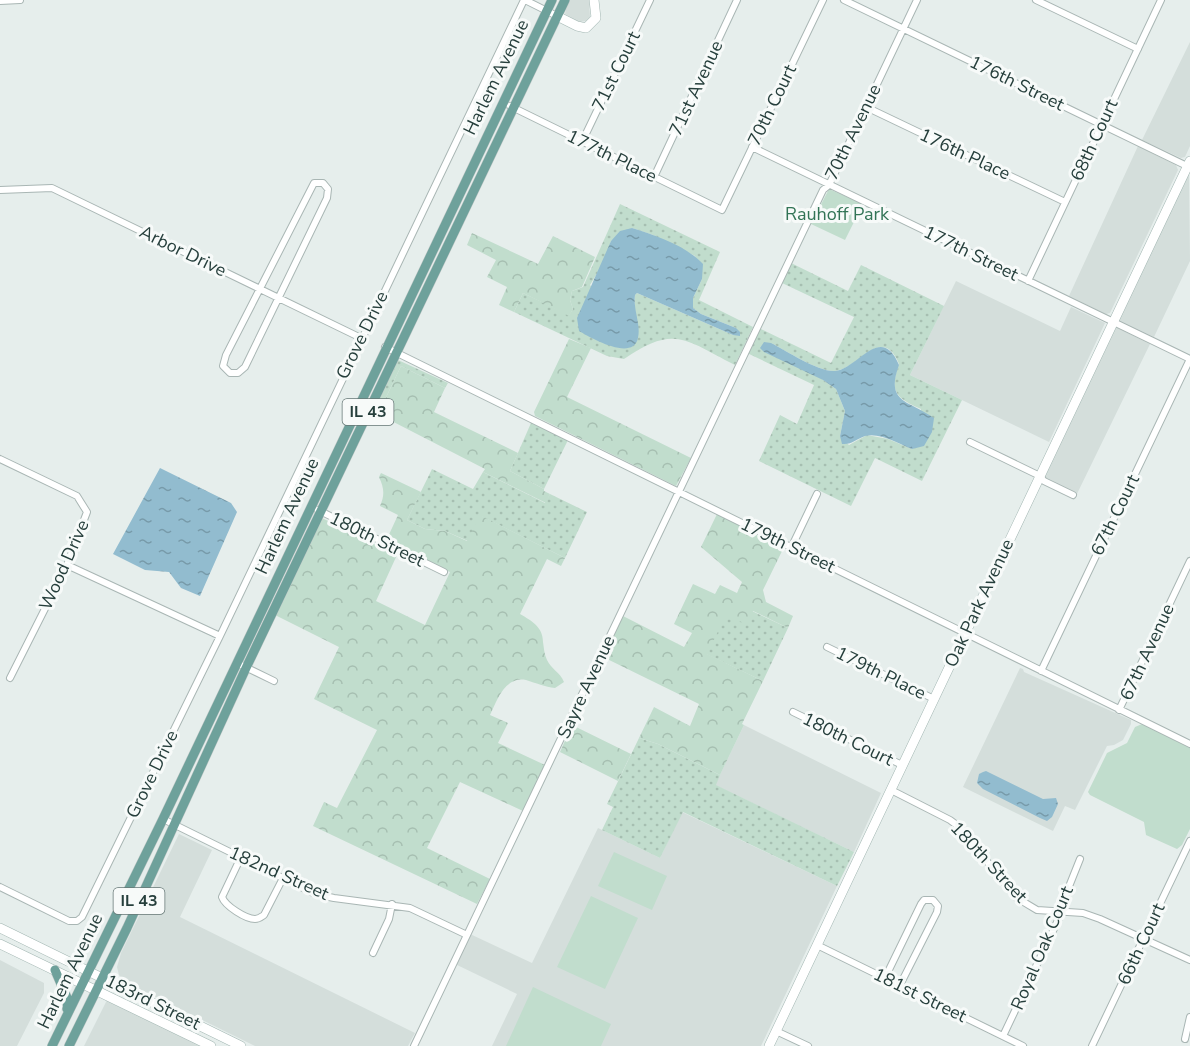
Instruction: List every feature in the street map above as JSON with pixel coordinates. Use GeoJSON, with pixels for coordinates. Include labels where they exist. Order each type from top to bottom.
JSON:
{"type":"FeatureCollection","features":[{"type":"Feature","properties":{"kind":"main road","name":"Harlem Avenue"},"geometry":{"type":"LineString","coordinates":[[52,1046],[163,819],[385,347],[552,0]]}},
{"type":"Feature","properties":{"kind":"main road","name":"Harlem Avenue"},"geometry":{"type":"LineString","coordinates":[[69,1046],[246,668],[565,0]]}},
{"type":"Feature","properties":{"kind":"main road"},"geometry":{"type":"LineString","coordinates":[[458,194],[469,200]]}},
{"type":"Feature","properties":{"kind":"main road"},"geometry":{"type":"LineString","coordinates":[[55,970],[68,1000],[66,1018]]}},
{"type":"Feature","properties":{"kind":"street"},"geometry":{"type":"LineString","coordinates":[[0,1],[20,0]]}},
{"type":"Feature","properties":{"kind":"street"},"geometry":{"type":"LineString","coordinates":[[525,0],[577,26],[586,28],[596,18],[594,0]]}},
{"type":"Feature","properties":{"kind":"street","name":"Grove Drive"},"geometry":{"type":"LineString","coordinates":[[0,887],[69,921],[77,921],[82,917],[220,636],[525,0]]}},
{"type":"Feature","properties":{"kind":"street","name":"71st Court"},"geometry":{"type":"LineString","coordinates":[[582,142],[650,0]]}},
{"type":"Feature","properties":{"kind":"street","name":"71st Avenue"},"geometry":{"type":"LineString","coordinates":[[654,177],[737,0]]}},
{"type":"Feature","properties":{"kind":"street","name":"70th Court"},"geometry":{"type":"LineString","coordinates":[[722,210],[823,0]]}},
{"type":"Feature","properties":{"kind":"street","name":"176th Street"},"geometry":{"type":"LineString","coordinates":[[844,0],[1189,164]]}},
{"type":"Feature","properties":{"kind":"street","name":"70th Avenue"},"geometry":{"type":"LineString","coordinates":[[756,328],[823,190],[829,185],[917,0]]}},
{"type":"Feature","properties":{"kind":"street"},"geometry":{"type":"LineString","coordinates":[[1036,0],[1138,49]]}},
{"type":"Feature","properties":{"kind":"street","name":"68th Court"},"geometry":{"type":"LineString","coordinates":[[1028,281],[1161,0]]}},
{"type":"Feature","properties":{"kind":"street","name":"177th Place"},"geometry":{"type":"LineString","coordinates":[[502,102],[722,210]]}},
{"type":"Feature","properties":{"kind":"street","name":"176th Place"},"geometry":{"type":"LineString","coordinates":[[866,107],[1065,202]]}},
{"type":"Feature","properties":{"kind":"street","name":"177th Street"},"geometry":{"type":"LineString","coordinates":[[752,147],[1190,359]]}},
{"type":"Feature","properties":{"kind":"street","name":"Oak Park Avenue"},"geometry":{"type":"LineString","coordinates":[[769,1046],[1189,164]]}},
{"type":"Feature","properties":{"kind":"street"},"geometry":{"type":"LineString","coordinates":[[314,183],[323,183],[328,189],[327,198],[279,298],[245,367],[238,373],[230,373],[223,366],[226,355],[310,189],[314,183]]}},
{"type":"Feature","properties":{"kind":"street","name":"Arbor Drive"},"geometry":{"type":"LineString","coordinates":[[0,190],[52,188],[361,338]]}},
{"type":"Feature","properties":{"kind":"street","name":"Sayre Avenue"},"geometry":{"type":"LineString","coordinates":[[414,1046],[756,328]]}},
{"type":"Feature","properties":{"kind":"street","name":"179th Street"},"geometry":{"type":"LineString","coordinates":[[385,347],[1190,744]]}},
{"type":"Feature","properties":{"kind":"street","name":"67th Court"},"geometry":{"type":"LineString","coordinates":[[1041,671],[1190,359]]}},
{"type":"Feature","properties":{"kind":"street"},"geometry":{"type":"LineString","coordinates":[[970,442],[1073,495]]}},
{"type":"Feature","properties":{"kind":"street","name":"Wood Drive"},"geometry":{"type":"LineString","coordinates":[[0,459],[77,496],[87,512],[67,565],[10,678]]}},
{"type":"Feature","properties":{"kind":"street"},"geometry":{"type":"LineString","coordinates":[[792,546],[817,494]]}},
{"type":"Feature","properties":{"kind":"street","name":"180th Street"},"geometry":{"type":"LineString","coordinates":[[310,506],[444,572]]}},
{"type":"Feature","properties":{"kind":"street","name":"67th Avenue"},"geometry":{"type":"LineString","coordinates":[[1119,710],[1190,561]]}},
{"type":"Feature","properties":{"kind":"street"},"geometry":{"type":"LineString","coordinates":[[67,565],[220,636]]}},
{"type":"Feature","properties":{"kind":"street","name":"179th Place"},"geometry":{"type":"LineString","coordinates":[[827,647],[934,699]]}},
{"type":"Feature","properties":{"kind":"street"},"geometry":{"type":"LineString","coordinates":[[237,663],[274,681]]}},
{"type":"Feature","properties":{"kind":"street","name":"180th Court"},"geometry":{"type":"LineString","coordinates":[[794,712],[902,765]]}},
{"type":"Feature","properties":{"kind":"street","name":"180th Street"},"geometry":{"type":"LineString","coordinates":[[891,789],[958,826],[1019,900],[1037,910],[1083,913],[1190,960]]}},
{"type":"Feature","properties":{"kind":"street","name":"182nd Street"},"geometry":{"type":"LineString","coordinates":[[163,819],[315,894],[410,908],[467,935]]}},
{"type":"Feature","properties":{"kind":"street","name":"66th Court"},"geometry":{"type":"LineString","coordinates":[[1092,1046],[1190,841]]}},
{"type":"Feature","properties":{"kind":"street"},"geometry":{"type":"LineString","coordinates":[[241,857],[222,897],[227,906],[250,918],[260,918],[264,915],[283,878]]}},
{"type":"Feature","properties":{"kind":"street","name":"Royal Oak Court"},"geometry":{"type":"LineString","coordinates":[[1003,1036],[1060,912],[1080,859]]}},
{"type":"Feature","properties":{"kind":"street"},"geometry":{"type":"LineString","coordinates":[[885,978],[921,904],[924,900],[933,900],[938,906],[937,912],[900,986]]}},
{"type":"Feature","properties":{"kind":"street"},"geometry":{"type":"LineString","coordinates":[[373,953],[389,919],[392,904]]}},
{"type":"Feature","properties":{"kind":"street","name":"183rd Street"},"geometry":{"type":"LineString","coordinates":[[0,928],[241,1046]]}},
{"type":"Feature","properties":{"kind":"street","name":"183rd Street"},"geometry":{"type":"LineString","coordinates":[[0,944],[83,982],[211,1046]]}},
{"type":"Feature","properties":{"kind":"street","name":"181st Street"},"geometry":{"type":"LineString","coordinates":[[817,945],[1023,1046]]}},
{"type":"Feature","properties":{"kind":"street"},"geometry":{"type":"LineString","coordinates":[[1185,1040],[1190,1017]]}},
{"type":"Feature","properties":{"kind":"street"},"geometry":{"type":"LineString","coordinates":[[776,1031],[808,1046]]}},
{"type":"Feature","properties":{"kind":"shaded area"},"geometry":{"type":"Polygon","coordinates":[[[568,0],[589,0],[590,17],[586,21],[579,22],[565,14],[568,0]]]}},
{"type":"Feature","properties":{"kind":"shaded area"},"geometry":{"type":"Polygon","coordinates":[[[1190,42],[1190,146],[1185,157],[1181,158],[1142,140],[1190,42]]]}},
{"type":"Feature","properties":{"kind":"shaded area"},"geometry":{"type":"Polygon","coordinates":[[[1138,146],[1176,165],[1178,170],[1110,313],[1106,314],[1069,296],[1138,146]]]}},
{"type":"Feature","properties":{"kind":"shaded area"},"geometry":{"type":"Polygon","coordinates":[[[1189,171],[1190,261],[1154,337],[1119,320],[1189,171]]]}},
{"type":"Feature","properties":{"kind":"shaded area"},"geometry":{"type":"Polygon","coordinates":[[[956,281],[1060,331],[1071,307],[1105,323],[1049,442],[910,375],[956,281]]]}},
{"type":"Feature","properties":{"kind":"shaded area"},"geometry":{"type":"Polygon","coordinates":[[[1116,327],[1150,344],[1074,500],[1041,484],[1116,327]]]}},
{"type":"Feature","properties":{"kind":"shaded area"},"geometry":{"type":"Polygon","coordinates":[[[1020,668],[1024,672],[1131,720],[1123,740],[1107,746],[1075,810],[1065,806],[1053,831],[963,787],[1020,668]]]}},
{"type":"Feature","properties":{"kind":"shaded area"},"geometry":{"type":"Polygon","coordinates":[[[744,725],[881,793],[854,852],[715,785],[744,725]]]}},
{"type":"Feature","properties":{"kind":"shaded area"},"geometry":{"type":"Polygon","coordinates":[[[682,812],[837,886],[761,1046],[492,1046],[517,994],[455,964],[470,934],[532,963],[598,828],[660,858],[682,812]]]}},
{"type":"Feature","properties":{"kind":"shaded area"},"geometry":{"type":"Polygon","coordinates":[[[179,834],[212,850],[180,917],[415,1033],[408,1046],[255,1046],[125,982],[119,975],[117,967],[121,953],[179,834]]]}},
{"type":"Feature","properties":{"kind":"shaded area"},"geometry":{"type":"Polygon","coordinates":[[[0,960],[44,983],[44,993],[17,1046],[0,1046],[0,960]]]}},
{"type":"Feature","properties":{"kind":"shaded area"},"geometry":{"type":"Polygon","coordinates":[[[108,998],[201,1046],[84,1046],[108,998]]]}},
{"type":"Feature","properties":{"kind":"green space","name":"Rauhoff Park"},"geometry":{"type":"Polygon","coordinates":[[[829,189],[863,204],[845,240],[811,224],[829,189]]]}},
{"type":"Feature","properties":{"kind":"green space"},"geometry":{"type":"Polygon","coordinates":[[[620,204],[720,252],[699,300],[753,327],[735,365],[691,343],[668,339],[641,348],[624,359],[607,356],[514,312],[523,293],[569,315],[573,309],[570,300],[572,291],[583,287],[620,204]],[[632,228],[611,241],[603,264],[590,285],[638,339],[635,312],[637,293],[733,335],[736,328],[701,314],[693,308],[693,298],[702,279],[695,256],[653,235],[632,228]]]}},
{"type":"Feature","properties":{"kind":"green space"},"geometry":{"type":"Polygon","coordinates":[[[472,233],[538,264],[553,236],[595,257],[582,287],[572,291],[570,300],[573,309],[569,316],[523,293],[514,312],[499,305],[507,287],[487,277],[496,260],[467,245],[472,233]]]}},
{"type":"Feature","properties":{"kind":"green space"},"geometry":{"type":"Polygon","coordinates":[[[791,263],[848,291],[861,265],[944,306],[910,375],[962,400],[922,481],[875,458],[851,506],[759,461],[780,415],[797,424],[814,385],[747,353],[759,328],[831,363],[854,317],[782,283],[791,263]],[[771,343],[836,389],[845,411],[840,436],[849,445],[867,435],[888,439],[912,449],[921,409],[897,393],[895,381],[899,364],[892,352],[885,348],[878,348],[835,371],[811,365],[771,343]]]}},
{"type":"Feature","properties":{"kind":"green space"},"geometry":{"type":"Polygon","coordinates":[[[569,339],[591,348],[567,397],[691,458],[676,486],[535,416],[534,412],[569,339]]]}},
{"type":"Feature","properties":{"kind":"green space"},"geometry":{"type":"Polygon","coordinates":[[[398,360],[448,383],[445,388],[401,366],[378,414],[372,412],[394,363],[398,360]]]}},
{"type":"Feature","properties":{"kind":"green space"},"geometry":{"type":"Polygon","coordinates":[[[401,366],[445,388],[434,412],[518,453],[510,471],[550,494],[546,503],[483,472],[485,469],[378,414],[401,366]]]}},
{"type":"Feature","properties":{"kind":"green space"},"geometry":{"type":"Polygon","coordinates":[[[531,423],[568,440],[544,489],[510,471],[531,423]]]}},
{"type":"Feature","properties":{"kind":"green space"},"geometry":{"type":"Polygon","coordinates":[[[432,469],[473,489],[483,472],[545,503],[550,494],[587,512],[565,558],[481,516],[468,541],[445,531],[425,529],[407,520],[432,469]]]}},
{"type":"Feature","properties":{"kind":"green space"},"geometry":{"type":"Polygon","coordinates":[[[381,473],[421,492],[407,520],[425,529],[445,531],[467,541],[480,515],[565,558],[561,566],[547,559],[520,614],[539,628],[547,660],[564,682],[555,688],[526,680],[512,682],[503,690],[490,715],[508,723],[498,743],[545,765],[523,811],[460,782],[427,848],[490,879],[477,904],[313,826],[324,802],[337,808],[377,730],[314,699],[339,647],[275,615],[322,518],[397,555],[376,601],[425,625],[450,572],[386,541],[398,515],[380,506],[383,495],[379,477],[381,473]]]}},
{"type":"Feature","properties":{"kind":"green space"},"geometry":{"type":"Polygon","coordinates":[[[717,514],[784,547],[763,590],[766,602],[793,616],[788,628],[753,611],[746,624],[726,615],[707,654],[763,681],[720,775],[658,744],[639,738],[654,707],[690,726],[699,704],[603,657],[623,616],[684,647],[692,633],[674,624],[693,584],[715,594],[720,585],[737,593],[742,582],[701,547],[717,514]]]}},
{"type":"Feature","properties":{"kind":"green space"},"geometry":{"type":"Polygon","coordinates":[[[752,611],[788,628],[763,681],[706,654],[725,615],[752,611]]]}},
{"type":"Feature","properties":{"kind":"green space"},"geometry":{"type":"Polygon","coordinates":[[[1142,724],[1190,747],[1190,829],[1182,845],[1177,849],[1146,835],[1144,822],[1088,792],[1107,753],[1127,743],[1135,727],[1142,724]]]}},
{"type":"Feature","properties":{"kind":"green space"},"geometry":{"type":"Polygon","coordinates":[[[572,725],[631,754],[618,781],[560,752],[572,725]]]}},
{"type":"Feature","properties":{"kind":"green space"},"geometry":{"type":"Polygon","coordinates":[[[639,738],[658,744],[720,775],[716,785],[854,852],[837,886],[683,812],[660,858],[602,830],[613,807],[607,804],[639,738]]]}},
{"type":"Feature","properties":{"kind":"green space"},"geometry":{"type":"Polygon","coordinates":[[[614,852],[667,876],[652,910],[598,886],[614,852]]]}},
{"type":"Feature","properties":{"kind":"green space"},"geometry":{"type":"Polygon","coordinates":[[[591,896],[638,918],[605,989],[557,967],[591,896]]]}},
{"type":"Feature","properties":{"kind":"green space"},"geometry":{"type":"Polygon","coordinates":[[[533,987],[611,1024],[601,1046],[506,1046],[533,987]]]}},
{"type":"Feature","properties":{"kind":"water"},"geometry":{"type":"Polygon","coordinates":[[[632,228],[679,246],[703,264],[702,279],[693,298],[693,308],[701,314],[736,328],[740,336],[637,293],[635,301],[639,333],[635,345],[628,348],[611,346],[579,331],[577,318],[611,241],[620,231],[632,228]]]}},
{"type":"Feature","properties":{"kind":"water"},"geometry":{"type":"Polygon","coordinates":[[[764,342],[771,343],[811,365],[835,371],[844,368],[877,347],[885,348],[892,353],[899,365],[895,377],[897,394],[934,418],[932,432],[924,446],[912,449],[883,437],[871,435],[849,444],[842,444],[840,436],[845,411],[836,389],[823,380],[764,352],[760,348],[764,342]]]}},
{"type":"Feature","properties":{"kind":"water"},"geometry":{"type":"Polygon","coordinates":[[[160,468],[231,503],[237,512],[200,596],[181,588],[169,572],[145,570],[113,554],[160,468]]]}},
{"type":"Feature","properties":{"kind":"water"},"geometry":{"type":"Polygon","coordinates":[[[986,771],[1043,799],[1056,798],[1058,804],[1052,817],[1047,821],[983,789],[977,783],[979,774],[986,771]]]}}]}
